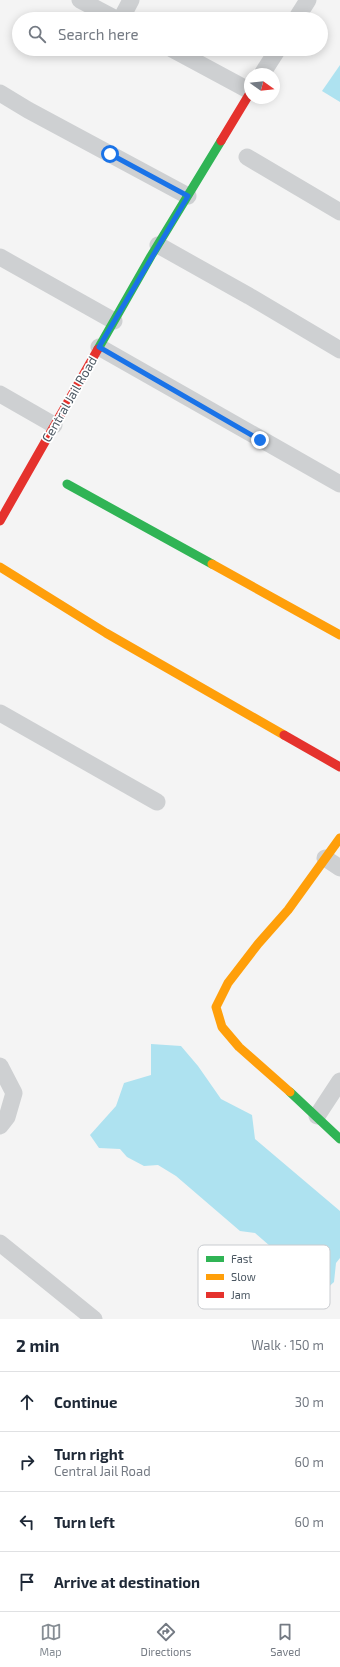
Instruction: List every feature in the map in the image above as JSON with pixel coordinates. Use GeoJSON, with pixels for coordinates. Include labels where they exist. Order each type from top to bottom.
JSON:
{"type":"FeatureCollection","features":[{"type":"Feature","properties":{"kind":"street"},"geometry":{"type":"LineString","coordinates":[[80,0],[103,12]]}},
{"type":"Feature","properties":{"kind":"street"},"geometry":{"type":"LineString","coordinates":[[125,12],[131,0]]}},
{"type":"Feature","properties":{"kind":"street"},"geometry":{"type":"LineString","coordinates":[[300,12],[308,0]]}},
{"type":"Feature","properties":{"kind":"street"},"geometry":{"type":"LineString","coordinates":[[185,56],[244,89]]}},
{"type":"Feature","properties":{"kind":"street"},"geometry":{"type":"LineString","coordinates":[[266,68],[274,56]]}},
{"type":"Feature","properties":{"kind":"street"},"geometry":{"type":"LineString","coordinates":[[0,93],[28,110],[188,196]]}},
{"type":"Feature","properties":{"kind":"street","name":"Central Jail Road"},"geometry":{"type":"LineString","coordinates":[[0,521],[114,320],[244,102]]}},
{"type":"Feature","properties":{"kind":"street"},"geometry":{"type":"LineString","coordinates":[[247,157],[340,212]]}},
{"type":"Feature","properties":{"kind":"street"},"geometry":{"type":"LineString","coordinates":[[158,245],[249,296],[340,350]]}},
{"type":"Feature","properties":{"kind":"street"},"geometry":{"type":"LineString","coordinates":[[0,257],[114,320]]}},
{"type":"Feature","properties":{"kind":"street"},"geometry":{"type":"LineString","coordinates":[[99,347],[340,484]]}},
{"type":"Feature","properties":{"kind":"street"},"geometry":{"type":"LineString","coordinates":[[0,394],[54,425]]}},
{"type":"Feature","properties":{"kind":"street"},"geometry":{"type":"LineString","coordinates":[[67,484],[340,635]]}},
{"type":"Feature","properties":{"kind":"street"},"geometry":{"type":"LineString","coordinates":[[0,567],[106,633],[340,766]]}},
{"type":"Feature","properties":{"kind":"street"},"geometry":{"type":"LineString","coordinates":[[0,713],[157,802]]}},
{"type":"Feature","properties":{"kind":"street"},"geometry":{"type":"LineString","coordinates":[[340,838],[288,910],[258,944],[228,983],[216,1007],[222,1027],[239,1047],[340,1138]]}},
{"type":"Feature","properties":{"kind":"street"},"geometry":{"type":"LineString","coordinates":[[325,858],[340,868]]}},
{"type":"Feature","properties":{"kind":"street"},"geometry":{"type":"LineString","coordinates":[[0,1066],[14,1093],[7,1117],[0,1126]]}},
{"type":"Feature","properties":{"kind":"street"},"geometry":{"type":"LineString","coordinates":[[317,1116],[340,1081]]}},
{"type":"Feature","properties":{"kind":"street"},"geometry":{"type":"LineString","coordinates":[[0,1243],[94,1319]]}},
{"type":"Feature","properties":{"kind":"water"},"geometry":{"type":"Polygon","coordinates":[[[340,65],[340,102],[322,91],[340,65]]]}},
{"type":"Feature","properties":{"kind":"water"},"geometry":{"type":"Polygon","coordinates":[[[151,1044],[181,1046],[198,1066],[221,1099],[252,1115],[255,1139],[340,1211],[340,1258],[336,1263],[334,1282],[330,1286],[330,1245],[269,1245],[255,1233],[240,1231],[176,1176],[158,1165],[144,1166],[127,1157],[120,1149],[99,1148],[90,1135],[116,1106],[124,1083],[151,1075],[151,1044]]]}},
{"type":"Feature","properties":{"kind":"traffic: fast"},"geometry":{"type":"LineString","coordinates":[[98,349],[151,256],[221,141]]}},
{"type":"Feature","properties":{"kind":"traffic: fast"},"geometry":{"type":"LineString","coordinates":[[67,484],[212,564]]}},
{"type":"Feature","properties":{"kind":"traffic: fast"},"geometry":{"type":"LineString","coordinates":[[290,1092],[340,1139]]}},
{"type":"Feature","properties":{"kind":"traffic: slow"},"geometry":{"type":"LineString","coordinates":[[212,564],[340,635]]}},
{"type":"Feature","properties":{"kind":"traffic: slow"},"geometry":{"type":"LineString","coordinates":[[0,567],[106,633],[284,735]]}},
{"type":"Feature","properties":{"kind":"traffic: slow"},"geometry":{"type":"LineString","coordinates":[[290,1092],[239,1047],[222,1027],[216,1007],[228,983],[258,944],[288,910],[340,838]]}},
{"type":"Feature","properties":{"kind":"traffic: jam"},"geometry":{"type":"LineString","coordinates":[[221,141],[244,103]]}},
{"type":"Feature","properties":{"kind":"traffic: jam"},"geometry":{"type":"LineString","coordinates":[[0,521],[98,349]]}},
{"type":"Feature","properties":{"kind":"traffic: jam"},"geometry":{"type":"LineString","coordinates":[[284,735],[340,767]]}},
{"type":"Feature","properties":{"kind":"route"},"geometry":{"type":"LineString","coordinates":[[110,154],[188,196],[151,256],[99,347],[260,440]]}}]}
